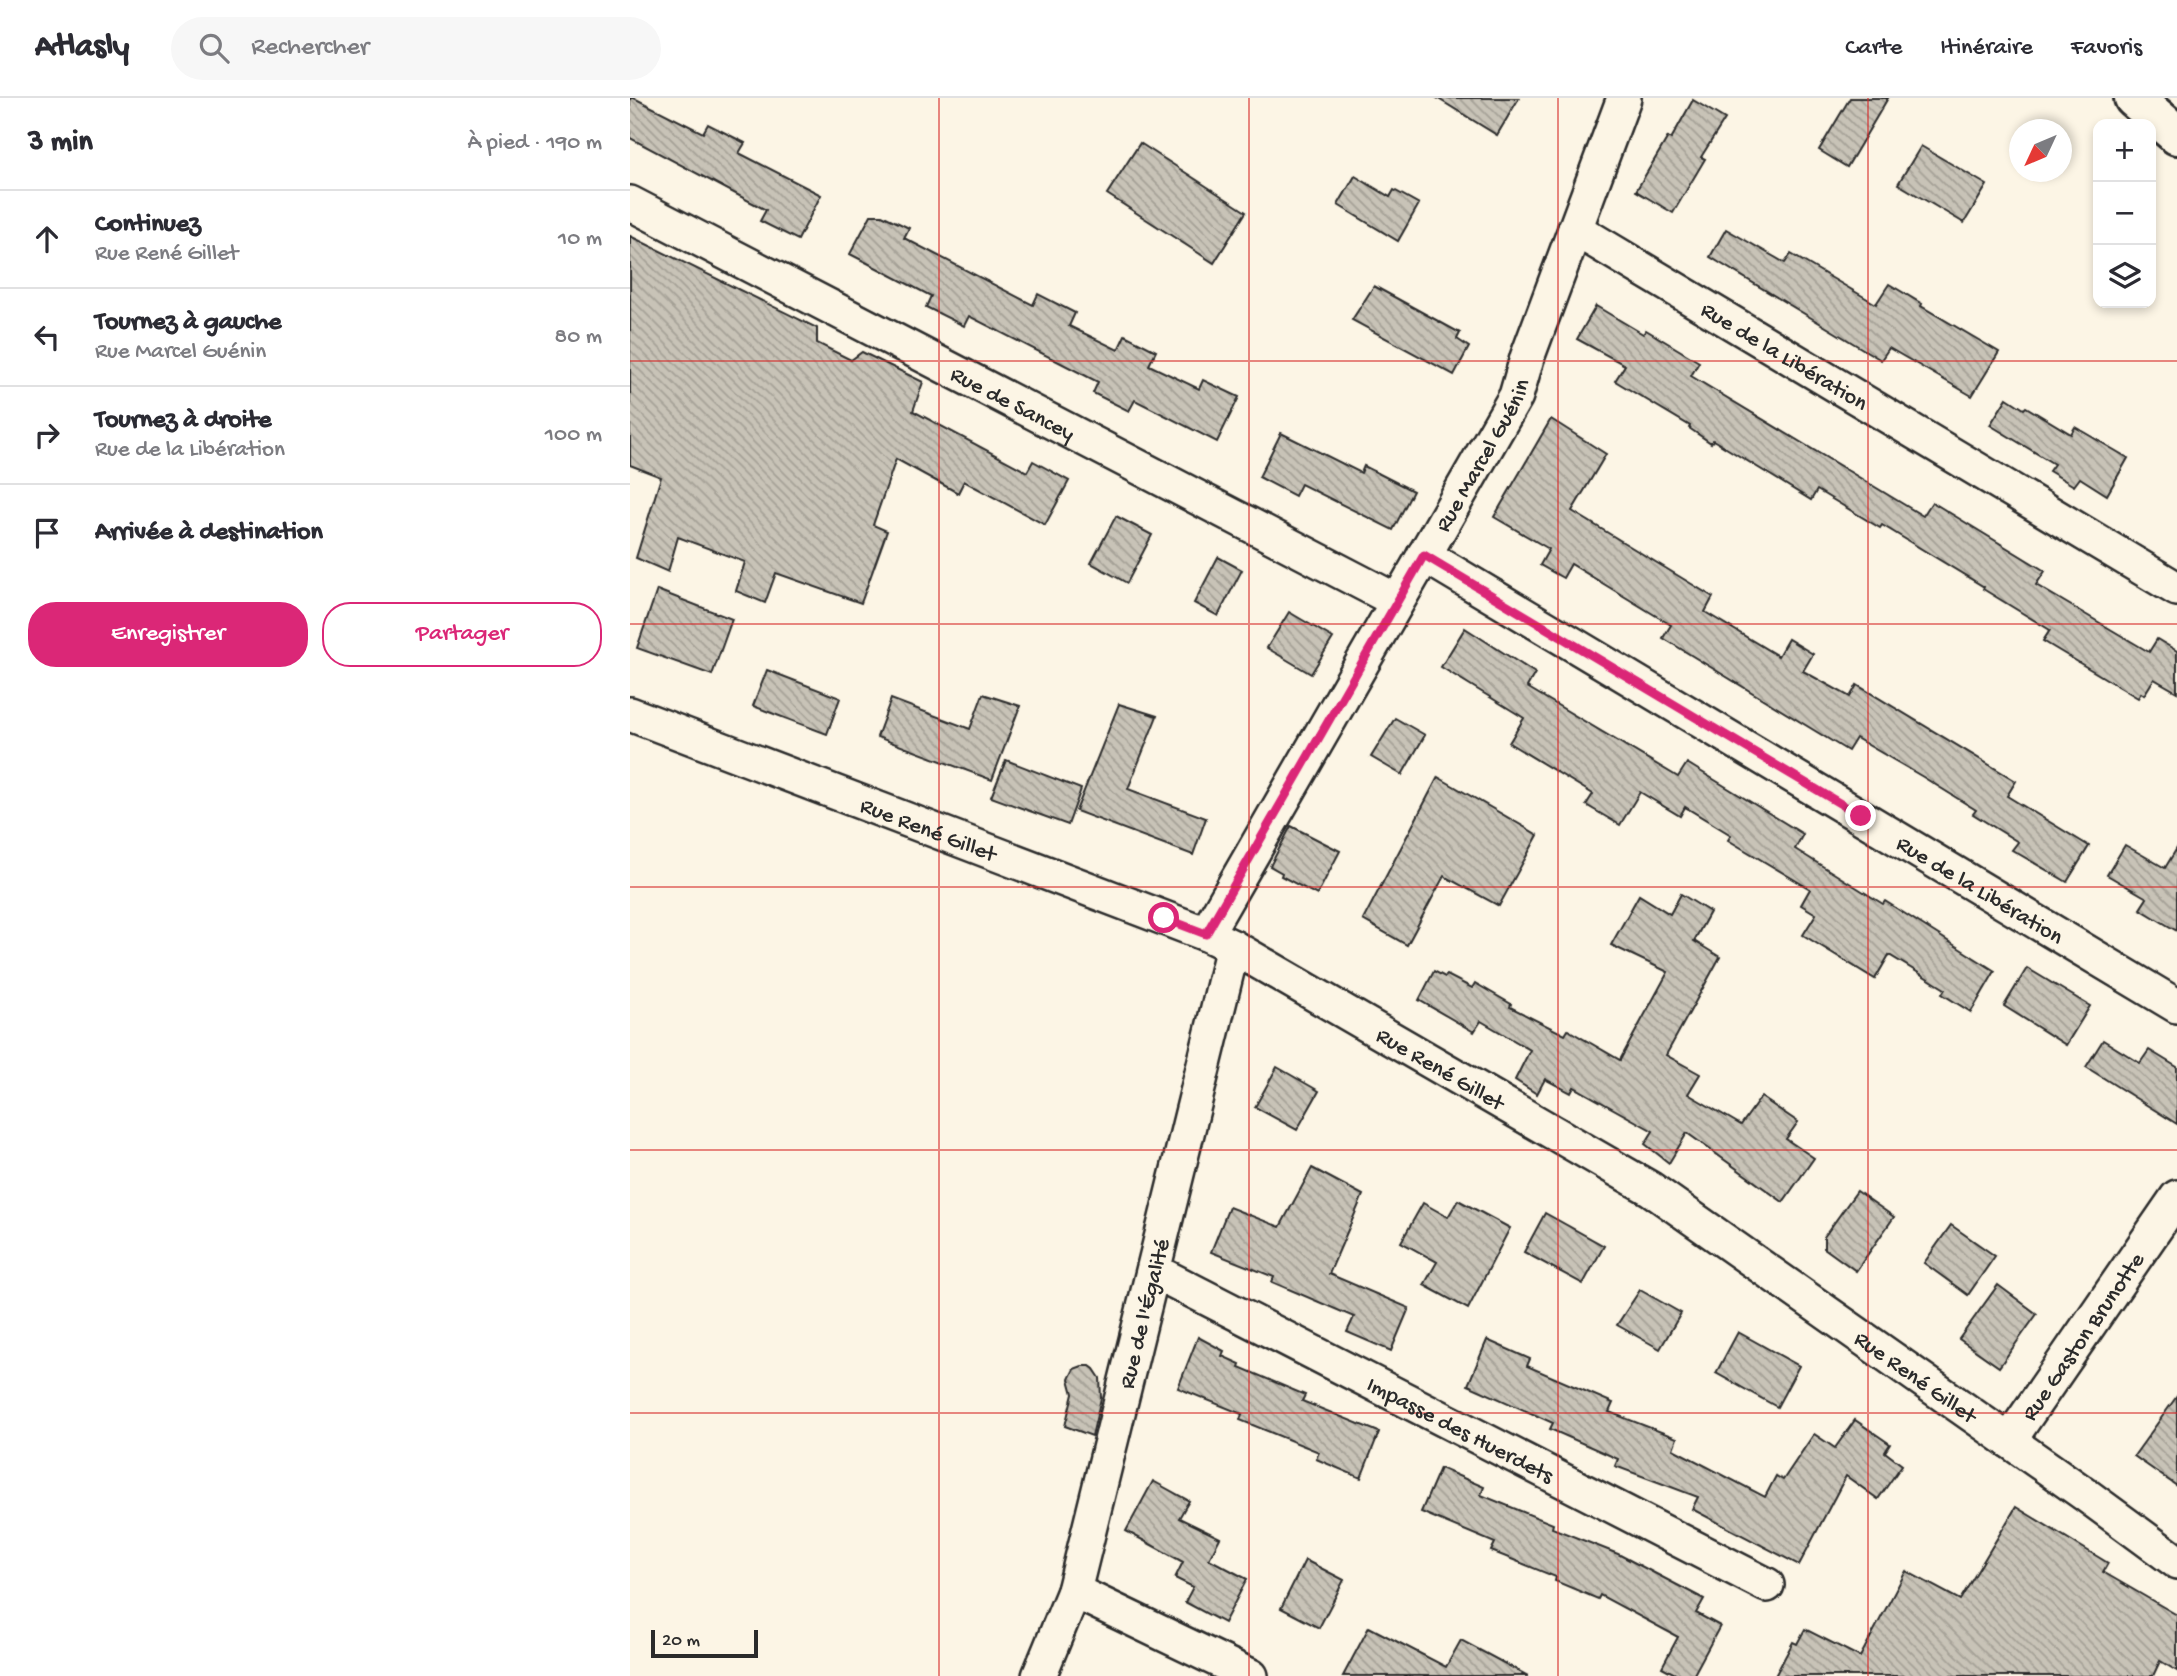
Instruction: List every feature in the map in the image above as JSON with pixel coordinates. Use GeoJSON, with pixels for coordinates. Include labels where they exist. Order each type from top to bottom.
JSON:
{"type":"FeatureCollection","features":[{"type":"Feature","properties":{"kind":"street","name":"Rue Marcel Guénin"},"geometry":{"type":"LineString","coordinates":[[1219,941],[1397,601],[1516,396],[1527,358],[1624,98]]}},
{"type":"Feature","properties":{"kind":"street"},"geometry":{"type":"LineString","coordinates":[[2134,98],[2177,135]]}},
{"type":"Feature","properties":{"kind":"street","name":"Rue de Sancey"},"geometry":{"type":"LineString","coordinates":[[630,203],[1397,601]]}},
{"type":"Feature","properties":{"kind":"street","name":"Rue de la Libération"},"geometry":{"type":"LineString","coordinates":[[1575,229],[2177,589]]}},
{"type":"Feature","properties":{"kind":"street","name":"Rue de la Libération"},"geometry":{"type":"LineString","coordinates":[[1424,555],[2177,1006]]}},
{"type":"Feature","properties":{"kind":"street","name":"Rue René Gillet"},"geometry":{"type":"LineString","coordinates":[[630,714],[1219,941],[1651,1189],[2177,1562]]}},
{"type":"Feature","properties":{"kind":"street","name":"Rue de l'Égalité"},"geometry":{"type":"LineString","coordinates":[[1039,1676],[1074,1591],[1154,1271],[1219,941]]}},
{"type":"Feature","properties":{"kind":"street","name":"Rue Gaston Brunotte"},"geometry":{"type":"LineString","coordinates":[[2009,1441],[2177,1197]]}},
{"type":"Feature","properties":{"kind":"street","name":"Impasse des Huerdets"},"geometry":{"type":"LineString","coordinates":[[1154,1271],[1767,1585]]}},
{"type":"Feature","properties":{"kind":"street"},"geometry":{"type":"LineString","coordinates":[[1074,1591],[1251,1676]]}},
{"type":"Feature","properties":{"kind":"building"},"geometry":{"type":"Polygon","coordinates":[[[630,98],[703,133],[708,124],[745,143],[739,153],[821,195],[798,240],[760,221],[766,210],[630,138],[630,98]]]}},
{"type":"Feature","properties":{"kind":"building"},"geometry":{"type":"Polygon","coordinates":[[[1437,98],[1519,98],[1497,135],[1437,98]]]}},
{"type":"Feature","properties":{"kind":"building"},"geometry":{"type":"Polygon","coordinates":[[[1850,98],[1888,98],[1847,167],[1819,150],[1850,98]]]}},
{"type":"Feature","properties":{"kind":"building"},"geometry":{"type":"Polygon","coordinates":[[[1693,100],[1725,119],[1701,157],[1705,159],[1673,213],[1636,191],[1693,100]]]}},
{"type":"Feature","properties":{"kind":"building"},"geometry":{"type":"Polygon","coordinates":[[[1140,143],[1246,212],[1214,263],[1107,194],[1140,143]]]}},
{"type":"Feature","properties":{"kind":"building"},"geometry":{"type":"Polygon","coordinates":[[[1921,146],[1987,185],[1964,223],[1898,184],[1921,146]]]}},
{"type":"Feature","properties":{"kind":"building"},"geometry":{"type":"Polygon","coordinates":[[[1355,176],[1390,197],[1394,190],[1419,204],[1398,241],[1338,205],[1355,176]]]}},
{"type":"Feature","properties":{"kind":"building"},"geometry":{"type":"Polygon","coordinates":[[[871,215],[882,215],[909,228],[904,238],[1033,305],[1038,294],[1075,313],[1069,326],[1118,350],[1125,335],[1156,351],[1149,365],[1199,389],[1203,380],[1239,397],[1217,442],[1135,400],[1129,411],[1093,393],[1098,382],[969,316],[964,326],[926,307],[931,296],[850,254],[871,215]]]}},
{"type":"Feature","properties":{"kind":"building"},"geometry":{"type":"Polygon","coordinates":[[[1726,229],[1785,263],[1791,254],[1876,304],[1889,284],[1999,352],[1972,396],[1889,348],[1881,360],[1710,257],[1726,229]]]}},
{"type":"Feature","properties":{"kind":"building"},"geometry":{"type":"Polygon","coordinates":[[[630,236],[817,328],[817,343],[851,360],[862,352],[923,382],[913,411],[1027,472],[1033,461],[1069,481],[1045,525],[964,481],[958,493],[896,459],[873,525],[887,531],[861,603],[776,573],[765,603],[736,591],[745,562],[678,537],[668,572],[636,558],[661,477],[630,465],[630,236]]]}},
{"type":"Feature","properties":{"kind":"building"},"geometry":{"type":"Polygon","coordinates":[[[1374,286],[1460,333],[1457,339],[1469,347],[1454,375],[1352,320],[1374,286]]]}},
{"type":"Feature","properties":{"kind":"building"},"geometry":{"type":"Polygon","coordinates":[[[1596,306],[1643,334],[1646,330],[1699,362],[1691,376],[1923,516],[1932,502],[2045,571],[2036,585],[2149,652],[2157,639],[2177,651],[2177,692],[2154,679],[2144,695],[2141,693],[2138,698],[2043,641],[2050,630],[1882,525],[1880,528],[1817,490],[1811,500],[1713,440],[1711,443],[1689,428],[1690,426],[1615,381],[1625,365],[1577,339],[1596,306]]]}},
{"type":"Feature","properties":{"kind":"building"},"geometry":{"type":"Polygon","coordinates":[[[2007,398],[2071,434],[2075,427],[2128,458],[2107,495],[2080,478],[2074,486],[2049,471],[2054,464],[1990,425],[2007,398]]]}},
{"type":"Feature","properties":{"kind":"building"},"geometry":{"type":"Polygon","coordinates":[[[1551,419],[1606,454],[1572,511],[1713,597],[1705,612],[1778,656],[1788,639],[1813,654],[1803,671],[1850,697],[1857,685],[2016,781],[2007,796],[2089,846],[2067,882],[2012,850],[2018,842],[1973,814],[1976,810],[1923,777],[1856,738],[1848,751],[1663,638],[1671,625],[1571,564],[1563,578],[1540,565],[1549,549],[1494,517],[1551,419]]]}},
{"type":"Feature","properties":{"kind":"building"},"geometry":{"type":"Polygon","coordinates":[[[1281,433],[1361,473],[1364,466],[1413,491],[1393,530],[1301,484],[1295,496],[1259,477],[1281,433]]]}},
{"type":"Feature","properties":{"kind":"building"},"geometry":{"type":"Polygon","coordinates":[[[1116,516],[1152,535],[1127,583],[1091,563],[1116,516]]]}},
{"type":"Feature","properties":{"kind":"building"},"geometry":{"type":"Polygon","coordinates":[[[1218,557],[1242,570],[1218,616],[1194,603],[1218,557]]]}},
{"type":"Feature","properties":{"kind":"building"},"geometry":{"type":"Polygon","coordinates":[[[657,590],[732,619],[712,675],[637,648],[657,590]]]}},
{"type":"Feature","properties":{"kind":"building"},"geometry":{"type":"Polygon","coordinates":[[[1289,612],[1333,638],[1311,674],[1267,648],[1289,612]]]}},
{"type":"Feature","properties":{"kind":"building"},"geometry":{"type":"Polygon","coordinates":[[[1465,628],[1535,673],[1527,687],[1678,777],[1687,763],[1803,834],[1795,849],[1883,904],[1885,901],[1995,971],[1971,1012],[1942,994],[1945,989],[1889,955],[1875,979],[1803,935],[1816,914],[1801,905],[1810,889],[1728,840],[1731,835],[1685,807],[1680,816],[1640,792],[1620,825],[1586,805],[1593,794],[1509,743],[1524,718],[1441,667],[1465,628]]]}},
{"type":"Feature","properties":{"kind":"building"},"geometry":{"type":"Polygon","coordinates":[[[767,670],[840,698],[827,734],[753,706],[767,670]]]}},
{"type":"Feature","properties":{"kind":"building"},"geometry":{"type":"Polygon","coordinates":[[[983,694],[1020,706],[992,780],[877,737],[891,699],[970,729],[983,694]]]}},
{"type":"Feature","properties":{"kind":"building"},"geometry":{"type":"Polygon","coordinates":[[[1119,704],[1157,716],[1128,789],[1206,818],[1193,855],[1076,811],[1119,704]]]}},
{"type":"Feature","properties":{"kind":"building"},"geometry":{"type":"Polygon","coordinates":[[[1395,718],[1425,735],[1402,775],[1371,757],[1395,718]]]}},
{"type":"Feature","properties":{"kind":"building"},"geometry":{"type":"Polygon","coordinates":[[[1006,760],[1081,789],[1068,825],[991,797],[1006,760]]]}},
{"type":"Feature","properties":{"kind":"building"},"geometry":{"type":"Polygon","coordinates":[[[1438,777],[1538,835],[1499,906],[1444,876],[1407,945],[1363,920],[1438,777]]]}},
{"type":"Feature","properties":{"kind":"building"},"geometry":{"type":"Polygon","coordinates":[[[1291,826],[1340,851],[1317,895],[1281,876],[1282,873],[1270,866],[1291,826]]]}},
{"type":"Feature","properties":{"kind":"building"},"geometry":{"type":"Polygon","coordinates":[[[2125,845],[2165,868],[2177,848],[2177,931],[2140,909],[2147,898],[2107,875],[2125,845]]]}},
{"type":"Feature","properties":{"kind":"building"},"geometry":{"type":"Polygon","coordinates":[[[1681,894],[1710,912],[1694,941],[1720,957],[1666,1055],[1700,1074],[1688,1094],[1741,1125],[1761,1097],[1798,1122],[1786,1139],[1814,1158],[1783,1202],[1687,1133],[1669,1163],[1645,1144],[1653,1131],[1574,1087],[1571,1093],[1545,1079],[1537,1094],[1515,1080],[1530,1050],[1481,1021],[1474,1032],[1419,1000],[1434,971],[1472,988],[1475,983],[1511,1004],[1510,1007],[1565,1035],[1568,1030],[1620,1060],[1668,972],[1611,945],[1639,895],[1670,914],[1681,894]]]}},
{"type":"Feature","properties":{"kind":"building"},"geometry":{"type":"Polygon","coordinates":[[[2027,968],[2090,1006],[2066,1045],[2004,1006],[2027,968]]]}},
{"type":"Feature","properties":{"kind":"building"},"geometry":{"type":"Polygon","coordinates":[[[2103,1040],[2140,1063],[2149,1050],[2177,1067],[2177,1124],[2086,1067],[2103,1040]]]}},
{"type":"Feature","properties":{"kind":"building"},"geometry":{"type":"Polygon","coordinates":[[[1277,1067],[1319,1091],[1297,1130],[1255,1107],[1277,1067]]]}},
{"type":"Feature","properties":{"kind":"building"},"geometry":{"type":"Polygon","coordinates":[[[1312,1168],[1363,1195],[1329,1274],[1409,1308],[1391,1351],[1347,1332],[1354,1317],[1272,1282],[1274,1277],[1211,1252],[1229,1207],[1280,1227],[1312,1168]]]}},
{"type":"Feature","properties":{"kind":"building"},"geometry":{"type":"Polygon","coordinates":[[[1857,1191],[1894,1217],[1856,1271],[1824,1248],[1824,1237],[1857,1191]]]}},
{"type":"Feature","properties":{"kind":"building"},"geometry":{"type":"Polygon","coordinates":[[[1458,1200],[1510,1228],[1468,1309],[1424,1285],[1437,1262],[1401,1242],[1423,1203],[1448,1217],[1458,1200]]]}},
{"type":"Feature","properties":{"kind":"building"},"geometry":{"type":"Polygon","coordinates":[[[1545,1213],[1604,1246],[1583,1284],[1524,1252],[1545,1213]]]}},
{"type":"Feature","properties":{"kind":"building"},"geometry":{"type":"Polygon","coordinates":[[[1951,1225],[1995,1256],[1968,1295],[1924,1263],[1951,1225]]]}},
{"type":"Feature","properties":{"kind":"building"},"geometry":{"type":"Polygon","coordinates":[[[1998,1285],[2037,1314],[1999,1367],[1959,1339],[1998,1285]]]}},
{"type":"Feature","properties":{"kind":"building"},"geometry":{"type":"Polygon","coordinates":[[[1640,1290],[1681,1313],[1660,1349],[1617,1325],[1640,1290]]]}},
{"type":"Feature","properties":{"kind":"building"},"geometry":{"type":"Polygon","coordinates":[[[1738,1332],[1799,1366],[1777,1407],[1716,1373],[1738,1332]]]}},
{"type":"Feature","properties":{"kind":"building"},"geometry":{"type":"Polygon","coordinates":[[[1198,1337],[1224,1351],[1222,1356],[1240,1364],[1239,1367],[1305,1395],[1302,1401],[1379,1432],[1361,1478],[1316,1459],[1319,1452],[1240,1420],[1242,1414],[1178,1388],[1198,1337]]]}},
{"type":"Feature","properties":{"kind":"building"},"geometry":{"type":"Polygon","coordinates":[[[1487,1340],[1530,1359],[1527,1366],[1613,1403],[1609,1412],[1677,1438],[1673,1449],[1765,1497],[1776,1476],[1783,1480],[1814,1434],[1835,1448],[1855,1420],[1890,1444],[1885,1452],[1902,1465],[1878,1499],[1846,1476],[1799,1565],[1692,1509],[1698,1497],[1615,1466],[1618,1459],[1550,1429],[1553,1423],[1468,1385],[1487,1340]]]}},
{"type":"Feature","properties":{"kind":"building"},"geometry":{"type":"Polygon","coordinates":[[[1090,1366],[1100,1378],[1101,1398],[1092,1436],[1065,1426],[1073,1394],[1069,1379],[1074,1369],[1090,1366]]]}},
{"type":"Feature","properties":{"kind":"building"},"geometry":{"type":"Polygon","coordinates":[[[2177,1396],[2177,1486],[2134,1456],[2177,1396]]]}},
{"type":"Feature","properties":{"kind":"building"},"geometry":{"type":"Polygon","coordinates":[[[1440,1468],[1484,1487],[1481,1495],[1553,1524],[1552,1528],[1618,1554],[1704,1599],[1696,1613],[1720,1626],[1693,1676],[1679,1676],[1662,1667],[1678,1637],[1600,1595],[1598,1599],[1555,1581],[1556,1577],[1491,1551],[1495,1543],[1421,1512],[1440,1468]]]}},
{"type":"Feature","properties":{"kind":"building"},"geometry":{"type":"Polygon","coordinates":[[[1153,1481],[1189,1501],[1179,1518],[1220,1538],[1209,1559],[1247,1579],[1224,1623],[1185,1602],[1193,1587],[1175,1578],[1183,1562],[1126,1531],[1153,1481]]]}},
{"type":"Feature","properties":{"kind":"building"},"geometry":{"type":"Polygon","coordinates":[[[2016,1507],[2108,1563],[2103,1572],[2177,1615],[2177,1671],[2160,1661],[2153,1676],[1775,1676],[1793,1642],[1797,1644],[1805,1629],[1860,1657],[1906,1571],[1960,1600],[2016,1507]]]}},
{"type":"Feature","properties":{"kind":"building"},"geometry":{"type":"Polygon","coordinates":[[[1305,1560],[1344,1580],[1319,1628],[1281,1608],[1305,1560]]]}},
{"type":"Feature","properties":{"kind":"building"},"geometry":{"type":"Polygon","coordinates":[[[1369,1627],[1446,1667],[1461,1640],[1528,1676],[1343,1676],[1369,1627]]]}},
{"type":"Feature","properties":{"kind":"route"},"geometry":{"type":"LineString","coordinates":[[1164,918],[1206,934],[1424,555],[1861,816]]}}]}
